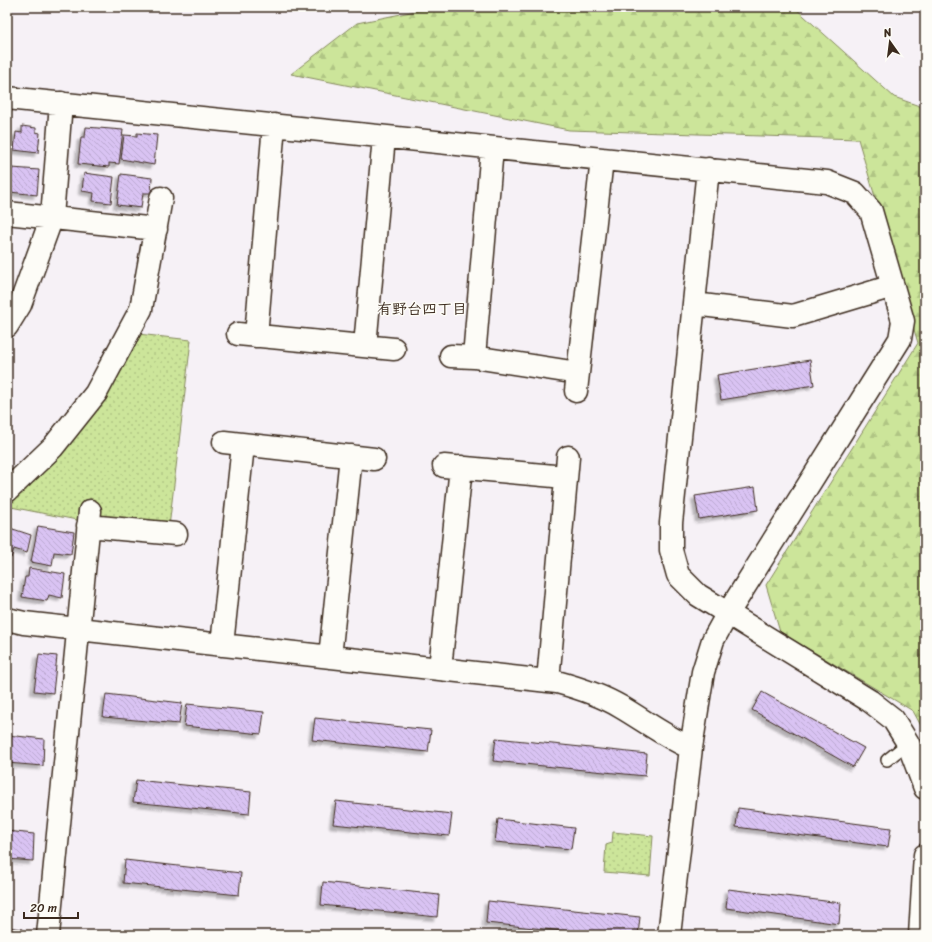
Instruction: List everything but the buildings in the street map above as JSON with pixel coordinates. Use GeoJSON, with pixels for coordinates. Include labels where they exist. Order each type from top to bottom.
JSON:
{"type":"FeatureCollection","features":[{"type":"Feature","properties":{"kind":"street"},"geometry":{"type":"LineString","coordinates":[[7,98],[827,182],[855,193],[871,211],[903,321],[900,339],[728,613],[713,640],[703,672],[690,748],[669,935]]}},
{"type":"Feature","properties":{"kind":"street"},"geometry":{"type":"LineString","coordinates":[[7,326],[20,305],[52,217],[61,103]]}},
{"type":"Feature","properties":{"kind":"street"},"geometry":{"type":"LineString","coordinates":[[274,125],[247,335],[394,349]]}},
{"type":"Feature","properties":{"kind":"street"},"geometry":{"type":"LineString","coordinates":[[365,346],[384,137]]}},
{"type":"Feature","properties":{"kind":"street"},"geometry":{"type":"LineString","coordinates":[[474,357],[492,148]]}},
{"type":"Feature","properties":{"kind":"street"},"geometry":{"type":"LineString","coordinates":[[451,356],[474,357],[577,382],[602,159]]}},
{"type":"Feature","properties":{"kind":"street"},"geometry":{"type":"LineString","coordinates":[[708,169],[671,522],[671,550],[678,575],[698,595],[870,701],[893,719],[908,744],[925,788]]}},
{"type":"Feature","properties":{"kind":"street"},"geometry":{"type":"LineString","coordinates":[[7,491],[53,447],[96,392],[141,309],[161,198]]}},
{"type":"Feature","properties":{"kind":"street"},"geometry":{"type":"LineString","coordinates":[[7,212],[156,229]]}},
{"type":"Feature","properties":{"kind":"street"},"geometry":{"type":"LineString","coordinates":[[694,304],[793,316],[892,286]]}},
{"type":"Feature","properties":{"kind":"street"},"geometry":{"type":"LineString","coordinates":[[222,645],[233,444],[374,459]]}},
{"type":"Feature","properties":{"kind":"street"},"geometry":{"type":"LineString","coordinates":[[330,657],[351,456]]}},
{"type":"Feature","properties":{"kind":"street"},"geometry":{"type":"LineString","coordinates":[[440,669],[452,467],[567,467],[548,681]]}},
{"type":"Feature","properties":{"kind":"street"},"geometry":{"type":"LineString","coordinates":[[48,935],[89,518],[176,534]]}},
{"type":"Feature","properties":{"kind":"street"},"geometry":{"type":"LineString","coordinates":[[7,619],[24,623],[548,681],[587,690],[620,706],[669,738],[690,748]]}},
{"type":"Feature","properties":{"kind":"street"},"geometry":{"type":"LineString","coordinates":[[920,935],[925,855]]}},
{"type":"Feature","properties":{"kind":"lane"},"geometry":{"type":"LineString","coordinates":[[887,760],[908,744]]}},
{"type":"Feature","properties":{"kind":"green space"},"geometry":{"type":"Polygon","coordinates":[[[435,7],[794,7],[894,97],[925,108],[925,733],[913,711],[780,632],[766,585],[918,343],[858,139],[569,130],[291,74],[357,23],[435,7]]]}},
{"type":"Feature","properties":{"kind":"green space"},"geometry":{"type":"Polygon","coordinates":[[[138,334],[191,340],[169,527],[82,521],[11,507],[10,500],[138,334]]]}},
{"type":"Feature","properties":{"kind":"green space"},"geometry":{"type":"Polygon","coordinates":[[[613,832],[653,836],[650,876],[604,872],[606,845],[612,843],[613,832]]]}},
{"type":"Feature","properties":{"kind":"water"},"geometry":{"type":"Polygon","coordinates":[[[609,7],[641,7],[633,10],[625,10],[609,7]]]}},
{"type":"Feature","properties":{"kind":"district","name":"有野台四丁目"},"geometry":{"type":"Point","coordinates":[422,309]}}]}
